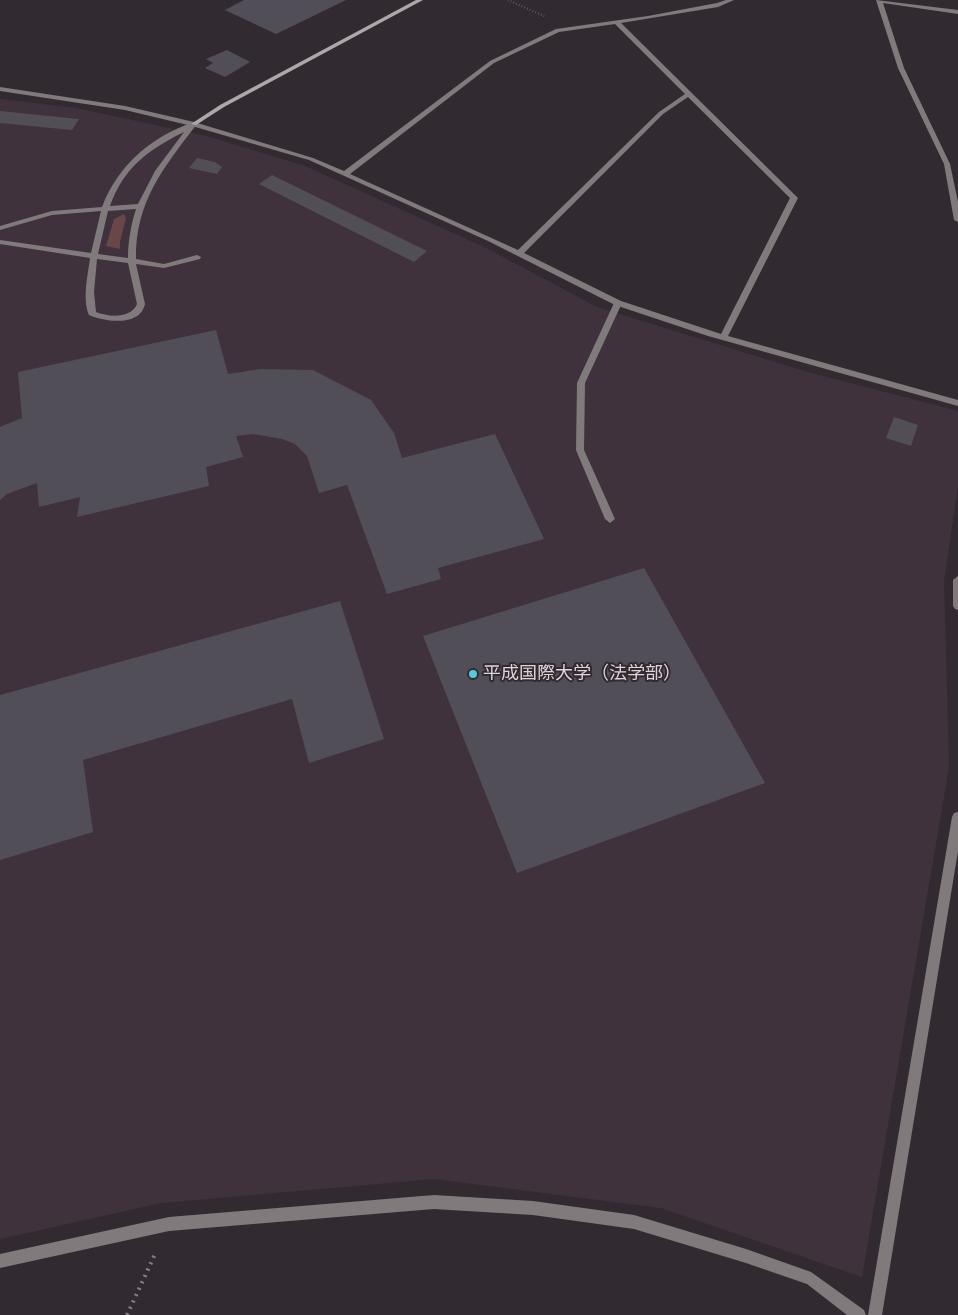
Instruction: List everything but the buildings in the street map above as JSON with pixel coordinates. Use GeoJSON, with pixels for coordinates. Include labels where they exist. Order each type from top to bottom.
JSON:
{"type":"FeatureCollection","features":[{"type":"Feature","properties":{"kind":"street"},"geometry":{"type":"LineString","coordinates":[[194,124],[160,167],[141,206],[134,229],[132,261],[134,280],[142,300],[140,308],[135,313],[123,318],[104,318],[92,313],[90,305],[94,255],[104,209],[124,173],[141,155],[222,106],[420,0]]}},
{"type":"Feature","properties":{"kind":"street"},"geometry":{"type":"LineString","coordinates":[[345,174],[492,62],[558,30],[718,5],[731,0]]}},
{"type":"Feature","properties":{"kind":"street"},"geometry":{"type":"LineString","coordinates":[[958,12],[879,1],[901,68],[947,164],[958,220]]}},
{"type":"Feature","properties":{"kind":"street"},"geometry":{"type":"LineString","coordinates":[[616,22],[794,198],[724,337]]}},
{"type":"Feature","properties":{"kind":"street"},"geometry":{"type":"LineString","coordinates":[[0,89],[125,108],[194,124],[311,159],[519,253],[618,304],[724,337],[958,403]]}},
{"type":"Feature","properties":{"kind":"street"},"geometry":{"type":"LineString","coordinates":[[519,253],[661,113],[689,94]]}},
{"type":"Feature","properties":{"kind":"street"},"geometry":{"type":"LineString","coordinates":[[0,228],[52,213],[141,206]]}},
{"type":"Feature","properties":{"kind":"street"},"geometry":{"type":"LineString","coordinates":[[0,242],[164,266],[196,257]]}},
{"type":"Feature","properties":{"kind":"street"},"geometry":{"type":"LineString","coordinates":[[610,519],[580,450],[581,383],[618,304]]}},
{"type":"Feature","properties":{"kind":"street"},"geometry":{"type":"LineString","coordinates":[[958,580],[958,606]]}},
{"type":"Feature","properties":{"kind":"street"},"geometry":{"type":"LineString","coordinates":[[875,1315],[958,817]]}},
{"type":"Feature","properties":{"kind":"street"},"geometry":{"type":"LineString","coordinates":[[0,1261],[169,1224],[434,1202],[533,1208],[634,1222],[746,1256],[811,1279],[859,1315]]}},
{"type":"Feature","properties":{"kind":"path"},"geometry":{"type":"LineString","coordinates":[[508,0],[558,23],[565,29]]}},
{"type":"Feature","properties":{"kind":"path"},"geometry":{"type":"LineString","coordinates":[[126,1315],[169,1224]]}},
{"type":"Feature","properties":{"kind":"shaded area","name":"平成国際大学（法学部）"},"geometry":{"type":"Polygon","coordinates":[[[0,99],[76,108],[206,136],[305,166],[486,248],[597,307],[804,371],[958,411],[958,486],[944,581],[949,767],[862,1277],[661,1208],[434,1179],[161,1203],[0,1239],[0,99]]]}},
{"type":"Feature","properties":{"kind":"shaded area"},"geometry":{"type":"Polygon","coordinates":[[[124,214],[126,218],[120,249],[106,246],[114,219],[124,214]]]}},
{"type":"Feature","properties":{"kind":"place","name":"平成国際大学（法学部）"},"geometry":{"type":"Point","coordinates":[473,674]}}]}
